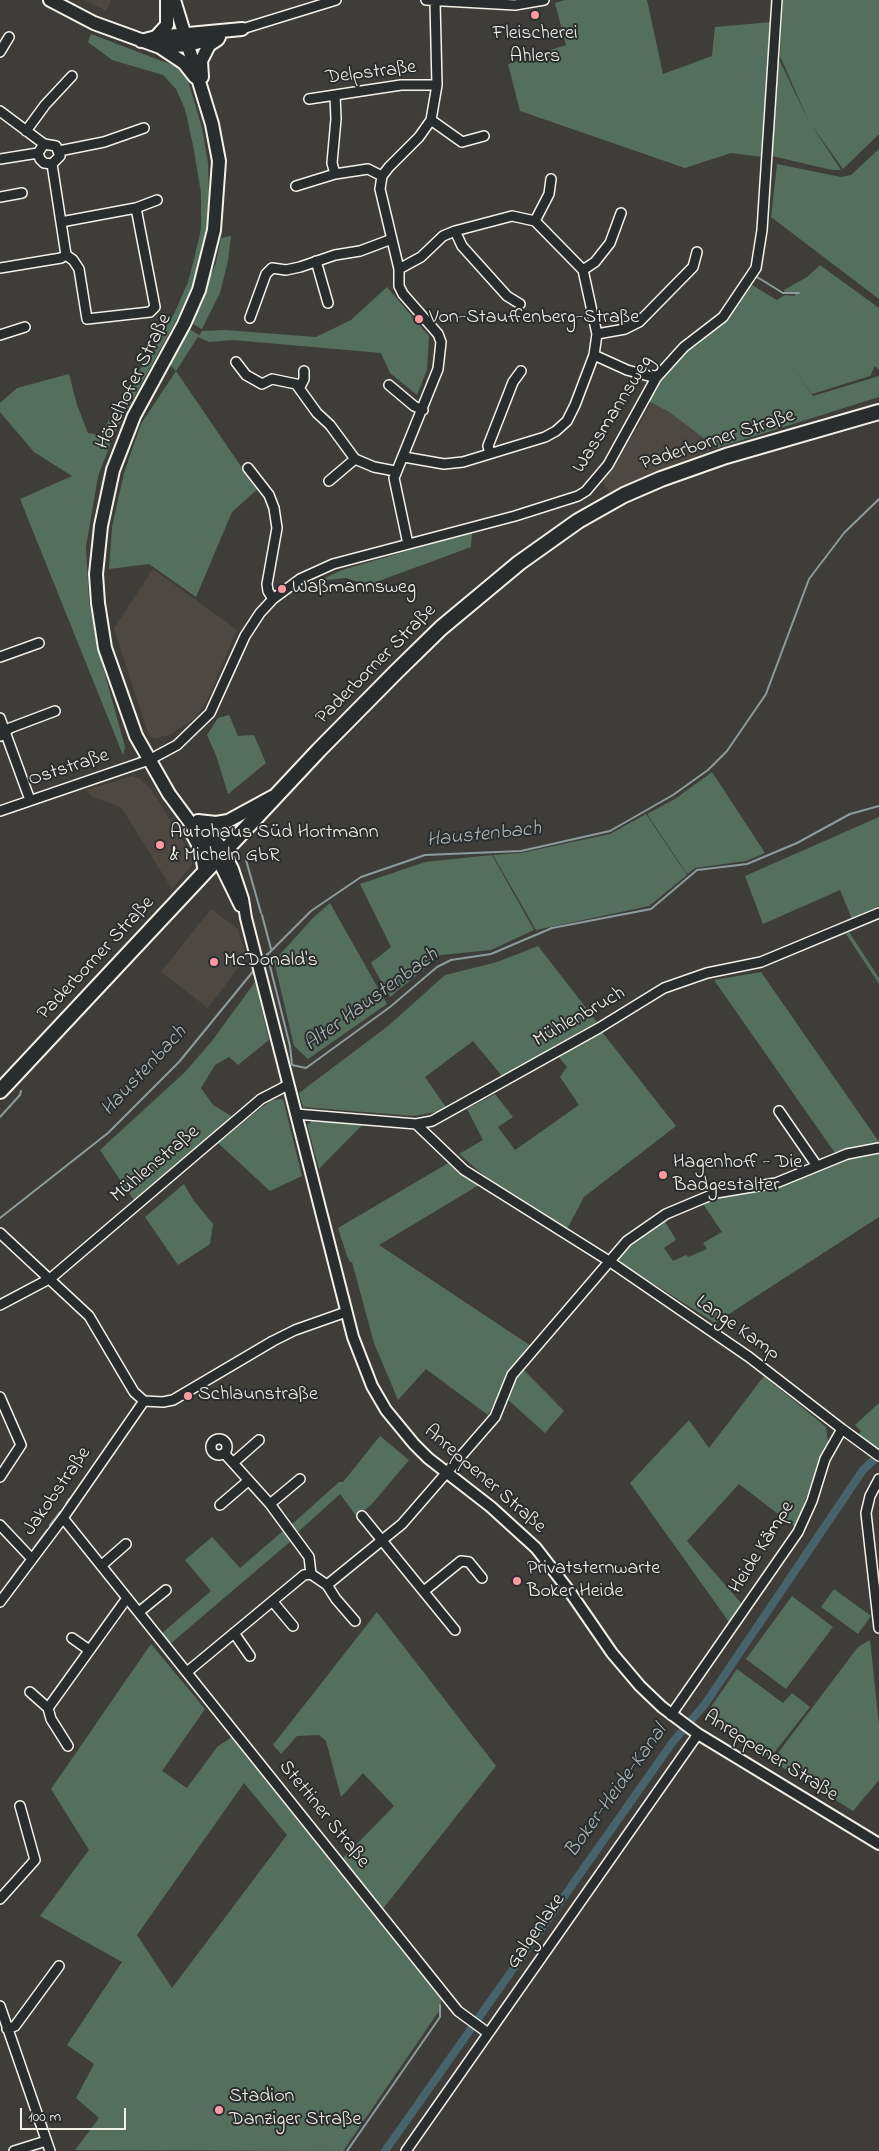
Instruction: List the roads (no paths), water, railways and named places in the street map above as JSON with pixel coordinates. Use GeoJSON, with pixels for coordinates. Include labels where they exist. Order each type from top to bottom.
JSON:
{"type":"FeatureCollection","features":[{"type":"Feature","properties":{"kind":"main road"},"geometry":{"type":"LineString","coordinates":[[50,0],[94,22],[141,41],[158,42],[221,37]]}},
{"type":"Feature","properties":{"kind":"main road"},"geometry":{"type":"LineString","coordinates":[[158,42],[167,25],[167,0]]}},
{"type":"Feature","properties":{"kind":"main road","name":"Hövelhofer Straße"},"geometry":{"type":"LineString","coordinates":[[174,0],[212,124],[218,161],[218,196],[208,261],[199,290],[184,324],[134,416],[113,470],[102,526],[96,574],[98,603],[105,648],[119,692],[149,760],[174,802],[193,821],[206,843],[220,855]]}},
{"type":"Feature","properties":{"kind":"main road"},"geometry":{"type":"LineString","coordinates":[[186,40],[242,29]]}},
{"type":"Feature","properties":{"kind":"main road"},"geometry":{"type":"LineString","coordinates":[[202,87],[201,61],[209,45],[221,37],[242,29]]}},
{"type":"Feature","properties":{"kind":"main road"},"geometry":{"type":"LineString","coordinates":[[158,42],[184,63],[202,87]]}},
{"type":"Feature","properties":{"kind":"main road","name":"Paderborner Straße"},"geometry":{"type":"LineString","coordinates":[[0,1091],[278,794],[441,628],[487,588],[578,521],[624,495],[700,464],[879,412]]}},
{"type":"Feature","properties":{"kind":"main road"},"geometry":{"type":"LineString","coordinates":[[205,872],[193,821],[216,823],[228,821],[278,794]]}},
{"type":"Feature","properties":{"kind":"street"},"geometry":{"type":"LineString","coordinates":[[242,29],[336,0]]}},
{"type":"Feature","properties":{"kind":"street"},"geometry":{"type":"LineString","coordinates":[[408,544],[396,494],[395,471],[404,457],[438,369],[441,342],[433,327],[402,294],[399,286],[399,269],[380,189],[382,176],[431,120],[437,85],[431,1],[515,5],[544,0]]}},
{"type":"Feature","properties":{"kind":"street","name":"Wassmannsweg"},"geometry":{"type":"LineString","coordinates":[[149,760],[177,745],[210,713],[245,636],[273,599],[300,578],[333,564],[515,516],[578,496],[586,491],[608,465],[656,378],[684,347],[723,317],[756,268],[762,230],[777,0]]}},
{"type":"Feature","properties":{"kind":"street"},"geometry":{"type":"LineString","coordinates":[[0,52],[9,37]]}},
{"type":"Feature","properties":{"kind":"street"},"geometry":{"type":"LineString","coordinates":[[26,131],[45,105],[72,76]]}},
{"type":"Feature","properties":{"kind":"street","name":"Delpstraße"},"geometry":{"type":"LineString","coordinates":[[309,99],[401,85],[437,85]]}},
{"type":"Feature","properties":{"kind":"street"},"geometry":{"type":"LineString","coordinates":[[335,95],[336,119],[332,163],[335,174]]}},
{"type":"Feature","properties":{"kind":"street"},"geometry":{"type":"LineString","coordinates":[[0,111],[44,144],[51,143],[59,151],[60,156],[52,164],[44,164],[38,153]]}},
{"type":"Feature","properties":{"kind":"street"},"geometry":{"type":"LineString","coordinates":[[431,120],[462,142],[484,136]]}},
{"type":"Feature","properties":{"kind":"street"},"geometry":{"type":"LineString","coordinates":[[59,151],[104,142],[144,128]]}},
{"type":"Feature","properties":{"kind":"street"},"geometry":{"type":"LineString","coordinates":[[0,159],[38,153],[44,144]]}},
{"type":"Feature","properties":{"kind":"street"},"geometry":{"type":"LineString","coordinates":[[52,164],[66,255],[73,260],[79,269],[86,319],[150,312],[155,307],[136,208]]}},
{"type":"Feature","properties":{"kind":"street"},"geometry":{"type":"LineString","coordinates":[[296,186],[335,174],[368,169],[382,176]]}},
{"type":"Feature","properties":{"kind":"street"},"geometry":{"type":"LineString","coordinates":[[536,221],[550,194],[551,179]]}},
{"type":"Feature","properties":{"kind":"street"},"geometry":{"type":"LineString","coordinates":[[0,197],[22,193]]}},
{"type":"Feature","properties":{"kind":"street"},"geometry":{"type":"LineString","coordinates":[[61,222],[136,208],[157,200]]}},
{"type":"Feature","properties":{"kind":"street"},"geometry":{"type":"LineString","coordinates":[[583,270],[595,262],[610,243],[621,213]]}},
{"type":"Feature","properties":{"kind":"street"},"geometry":{"type":"LineString","coordinates":[[399,269],[421,257],[443,236],[455,231],[512,216],[536,221],[583,270],[597,334],[594,355],[575,405],[567,421],[556,431],[544,438],[464,462],[444,464],[404,457]]}},
{"type":"Feature","properties":{"kind":"street"},"geometry":{"type":"LineString","coordinates":[[455,231],[462,246],[507,296],[520,304]]}},
{"type":"Feature","properties":{"kind":"street"},"geometry":{"type":"LineString","coordinates":[[250,318],[266,274],[272,268],[286,270],[360,251],[392,239]]}},
{"type":"Feature","properties":{"kind":"street"},"geometry":{"type":"LineString","coordinates":[[597,334],[625,329],[639,322],[693,267],[697,252]]}},
{"type":"Feature","properties":{"kind":"street"},"geometry":{"type":"LineString","coordinates":[[0,268],[61,258],[66,255]]}},
{"type":"Feature","properties":{"kind":"street"},"geometry":{"type":"LineString","coordinates":[[316,261],[328,303]]}},
{"type":"Feature","properties":{"kind":"street"},"geometry":{"type":"LineString","coordinates":[[0,335],[25,327]]}},
{"type":"Feature","properties":{"kind":"street"},"geometry":{"type":"LineString","coordinates":[[594,355],[627,370],[656,378]]}},
{"type":"Feature","properties":{"kind":"street"},"geometry":{"type":"LineString","coordinates":[[236,362],[246,376],[262,384],[272,379],[293,382],[300,387],[308,401],[330,425],[355,459],[374,467],[395,471]]}},
{"type":"Feature","properties":{"kind":"street"},"geometry":{"type":"LineString","coordinates":[[300,387],[304,379],[304,371]]}},
{"type":"Feature","properties":{"kind":"street"},"geometry":{"type":"LineString","coordinates":[[490,454],[488,446],[513,382],[521,372]]}},
{"type":"Feature","properties":{"kind":"street"},"geometry":{"type":"LineString","coordinates":[[389,385],[414,406],[423,410]]}},
{"type":"Feature","properties":{"kind":"street"},"geometry":{"type":"LineString","coordinates":[[329,481],[355,459]]}},
{"type":"Feature","properties":{"kind":"street"},"geometry":{"type":"LineString","coordinates":[[248,468],[269,495],[274,508],[277,528],[267,584],[268,591],[273,599]]}},
{"type":"Feature","properties":{"kind":"street"},"geometry":{"type":"LineString","coordinates":[[0,658],[39,643]]}},
{"type":"Feature","properties":{"kind":"street"},"geometry":{"type":"LineString","coordinates":[[3,734],[10,728],[55,711]]}},
{"type":"Feature","properties":{"kind":"street"},"geometry":{"type":"LineString","coordinates":[[0,718],[3,734],[30,800]]}},
{"type":"Feature","properties":{"kind":"street","name":"Oststraße"},"geometry":{"type":"LineString","coordinates":[[0,811],[149,760]]}},
{"type":"Feature","properties":{"kind":"street","name":"Anreppener Straße"},"geometry":{"type":"LineString","coordinates":[[220,855],[246,918],[346,1312],[363,1364],[386,1410],[414,1444],[447,1473],[492,1507],[536,1548],[626,1670],[671,1715],[689,1728],[879,1844]]}},
{"type":"Feature","properties":{"kind":"street","name":"Mühlenbruch"},"geometry":{"type":"LineString","coordinates":[[296,1114],[416,1124],[432,1121],[599,1028],[664,988],[707,973],[761,962],[879,913]]}},
{"type":"Feature","properties":{"kind":"street","name":"Mühlenstraße"},"geometry":{"type":"LineString","coordinates":[[0,1306],[51,1278],[261,1099],[288,1085]]}},
{"type":"Feature","properties":{"kind":"street"},"geometry":{"type":"LineString","coordinates":[[779,1111],[817,1166]]}},
{"type":"Feature","properties":{"kind":"street","name":"Lange Kamp"},"geometry":{"type":"LineString","coordinates":[[416,1124],[464,1170],[609,1261],[749,1357],[842,1429]]}},
{"type":"Feature","properties":{"kind":"street"},"geometry":{"type":"LineString","coordinates":[[327,1584],[383,1542],[402,1524],[447,1473],[494,1417],[512,1375],[627,1241],[678,1209],[716,1193],[776,1183],[847,1154],[879,1148]]}},
{"type":"Feature","properties":{"kind":"street"},"geometry":{"type":"LineString","coordinates":[[3,1236],[51,1278],[90,1316],[134,1392],[144,1401],[155,1403],[173,1400],[273,1341],[295,1330],[346,1312]]}},
{"type":"Feature","properties":{"kind":"street"},"geometry":{"type":"LineString","coordinates":[[0,1397],[22,1445],[0,1477]]}},
{"type":"Feature","properties":{"kind":"street","name":"Jakobstraße"},"geometry":{"type":"LineString","coordinates":[[0,1602],[63,1518],[144,1401]]}},
{"type":"Feature","properties":{"kind":"street"},"geometry":{"type":"LineString","coordinates":[[842,1429],[875,1453]]}},
{"type":"Feature","properties":{"kind":"street","name":"Heide Kämpe"},"geometry":{"type":"LineString","coordinates":[[671,1715],[798,1532],[809,1510],[825,1460],[842,1429]]}},
{"type":"Feature","properties":{"kind":"street"},"geometry":{"type":"LineString","coordinates":[[234,1462],[259,1440]]}},
{"type":"Feature","properties":{"kind":"street"},"geometry":{"type":"LineString","coordinates":[[224,1453],[270,1504],[309,1557],[311,1574]]}},
{"type":"Feature","properties":{"kind":"street"},"geometry":{"type":"LineString","coordinates":[[270,1504],[300,1479]]}},
{"type":"Feature","properties":{"kind":"street"},"geometry":{"type":"LineString","coordinates":[[879,1479],[870,1496],[866,1513],[879,1628]]}},
{"type":"Feature","properties":{"kind":"street"},"geometry":{"type":"LineString","coordinates":[[220,1505],[248,1481]]}},
{"type":"Feature","properties":{"kind":"street"},"geometry":{"type":"LineString","coordinates":[[362,1516],[454,1630]]}},
{"type":"Feature","properties":{"kind":"street","name":"Stettiner Straße"},"geometry":{"type":"LineString","coordinates":[[63,1518],[467,2020],[485,2031]]}},
{"type":"Feature","properties":{"kind":"street"},"geometry":{"type":"LineString","coordinates":[[0,1525],[32,1559]]}},
{"type":"Feature","properties":{"kind":"street"},"geometry":{"type":"LineString","coordinates":[[102,1565],[126,1544]]}},
{"type":"Feature","properties":{"kind":"street"},"geometry":{"type":"LineString","coordinates":[[424,1591],[461,1561],[469,1562],[482,1578]]}},
{"type":"Feature","properties":{"kind":"street"},"geometry":{"type":"LineString","coordinates":[[187,1672],[304,1575],[311,1574],[327,1584],[336,1599],[355,1621]]}},
{"type":"Feature","properties":{"kind":"street"},"geometry":{"type":"LineString","coordinates":[[139,1612],[166,1590]]}},
{"type":"Feature","properties":{"kind":"street"},"geometry":{"type":"LineString","coordinates":[[48,1708],[127,1598]]}},
{"type":"Feature","properties":{"kind":"street"},"geometry":{"type":"LineString","coordinates":[[273,1602],[293,1626]]}},
{"type":"Feature","properties":{"kind":"street"},"geometry":{"type":"LineString","coordinates":[[234,1633],[250,1656]]}},
{"type":"Feature","properties":{"kind":"street"},"geometry":{"type":"LineString","coordinates":[[72,1638],[89,1650]]}},
{"type":"Feature","properties":{"kind":"street"},"geometry":{"type":"LineString","coordinates":[[30,1692],[48,1708],[51,1719],[68,1746]]}},
{"type":"Feature","properties":{"kind":"street","name":"Galgenlake"},"geometry":{"type":"LineString","coordinates":[[406,2151],[689,1728]]}},
{"type":"Feature","properties":{"kind":"street"},"geometry":{"type":"LineString","coordinates":[[0,1899],[35,1860],[20,1806]]}},
{"type":"Feature","properties":{"kind":"street"},"geometry":{"type":"LineString","coordinates":[[7,2029],[15,2026],[59,1966]]}},
{"type":"Feature","properties":{"kind":"street"},"geometry":{"type":"LineString","coordinates":[[0,2006],[50,2151]]}},
{"type":"Feature","properties":{"kind":"street"},"geometry":{"type":"LineString","coordinates":[[14,2151],[46,2140]]}},
{"type":"Feature","properties":{"kind":"waterway"},"geometry":{"type":"LineString","coordinates":[[757,277],[783,293],[799,293]]}},
{"type":"Feature","properties":{"kind":"waterway","name":"Haustenbach"},"geometry":{"type":"LineString","coordinates":[[261,961],[311,911],[361,877],[425,855],[521,851],[610,831],[673,795],[708,770],[727,751],[766,694],[809,579],[844,533],[879,499]]}},
{"type":"Feature","properties":{"kind":"waterway","name":"Alter Haustenbach"},"geometry":{"type":"LineString","coordinates":[[267,954],[290,1046],[292,1065],[306,1068],[390,1007],[437,967],[451,960],[491,954],[552,928],[651,909],[697,870],[747,864],[797,843],[850,814],[879,806]]}},
{"type":"Feature","properties":{"kind":"waterway"},"geometry":{"type":"LineString","coordinates":[[246,860],[261,913]]}},
{"type":"Feature","properties":{"kind":"waterway"},"geometry":{"type":"LineString","coordinates":[[262,915],[271,949]]}},
{"type":"Feature","properties":{"kind":"waterway","name":"Haustenbach"},"geometry":{"type":"LineString","coordinates":[[0,1218],[108,1133],[179,1062],[255,969]]}},
{"type":"Feature","properties":{"kind":"waterway"},"geometry":{"type":"LineString","coordinates":[[0,1117],[20,1095],[21,1091]]}},
{"type":"Feature","properties":{"kind":"waterway"},"geometry":{"type":"LineString","coordinates":[[114,1437],[124,1422]]}},
{"type":"Feature","properties":{"kind":"waterway","name":"Boker-Heide-Kanal"},"geometry":{"type":"LineString","coordinates":[[385,2151],[672,1743],[705,1704],[863,1470],[879,1455]]}},
{"type":"Feature","properties":{"kind":"waterway"},"geometry":{"type":"LineString","coordinates":[[80,1485],[97,1461]]}},
{"type":"Feature","properties":{"kind":"waterway"},"geometry":{"type":"LineString","coordinates":[[66,1504],[69,1499]]}},
{"type":"Feature","properties":{"kind":"waterway"},"geometry":{"type":"LineString","coordinates":[[50,1525],[60,1512]]}},
{"type":"Feature","properties":{"kind":"waterway"},"geometry":{"type":"LineString","coordinates":[[33,1549],[47,1530]]}},
{"type":"Feature","properties":{"kind":"waterway"},"geometry":{"type":"LineString","coordinates":[[6,1586],[20,1566]]}},
{"type":"Feature","properties":{"kind":"waterway"},"geometry":{"type":"LineString","coordinates":[[347,2151],[440,2017],[440,2005]]}},
{"type":"Feature","properties":{"kind":"place","name":"Fleischerei Ahlers"},"geometry":{"type":"Point","coordinates":[535,15]}},
{"type":"Feature","properties":{"kind":"place","name":"Von-Stauffenberg-Straße"},"geometry":{"type":"Point","coordinates":[419,319]}},
{"type":"Feature","properties":{"kind":"place","name":"Waßmannsweg"},"geometry":{"type":"Point","coordinates":[282,589]}},
{"type":"Feature","properties":{"kind":"place","name":"Autohaus Süd Hortmann & Micheln GbR"},"geometry":{"type":"Point","coordinates":[160,845]}},
{"type":"Feature","properties":{"kind":"place","name":"McDonald's"},"geometry":{"type":"Point","coordinates":[214,962]}},
{"type":"Feature","properties":{"kind":"place","name":"Hagenhoff - Die Badgestalter"},"geometry":{"type":"Point","coordinates":[663,1175]}},
{"type":"Feature","properties":{"kind":"place","name":"Schlaunstraße"},"geometry":{"type":"Point","coordinates":[188,1396]}},
{"type":"Feature","properties":{"kind":"place","name":"Privatsternwarte Boker Heide"},"geometry":{"type":"Point","coordinates":[517,1581]}},
{"type":"Feature","properties":{"kind":"place","name":"Stadion Danziger Straße"},"geometry":{"type":"Point","coordinates":[219,2110]}}]}
